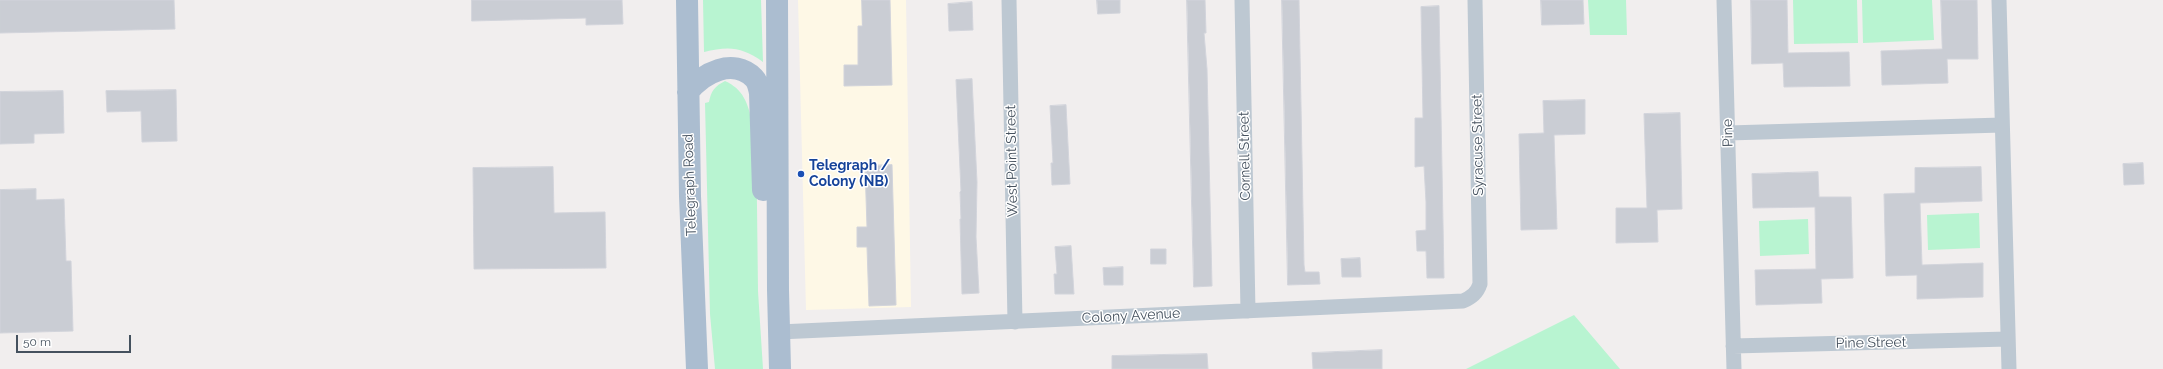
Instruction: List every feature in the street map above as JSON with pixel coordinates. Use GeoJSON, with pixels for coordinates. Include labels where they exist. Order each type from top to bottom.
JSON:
{"type":"FeatureCollection","features":[{"type":"Feature","properties":{"kind":"main road","name":"Telegraph Road"},"geometry":{"type":"LineString","coordinates":[[687,0],[690,196],[698,366]]}},
{"type":"Feature","properties":{"kind":"main road"},"geometry":{"type":"LineString","coordinates":[[777,0],[780,363]]}},
{"type":"Feature","properties":{"kind":"main road"},"geometry":{"type":"LineString","coordinates":[[688,92],[696,82],[708,74],[721,69],[730,68],[744,71],[755,79],[760,93],[764,292],[780,363]]}},
{"type":"Feature","properties":{"kind":"street","name":"West Point Street"},"geometry":{"type":"LineString","coordinates":[[1009,0],[1015,322]]}},
{"type":"Feature","properties":{"kind":"street","name":"Cornell Street"},"geometry":{"type":"LineString","coordinates":[[1242,0],[1248,311]]}},
{"type":"Feature","properties":{"kind":"street","name":"Syracuse Street"},"geometry":{"type":"LineString","coordinates":[[1475,0],[1480,284],[1478,290]]}},
{"type":"Feature","properties":{"kind":"street","name":"Pine"},"geometry":{"type":"LineString","coordinates":[[1724,0],[1733,346]]}},
{"type":"Feature","properties":{"kind":"street"},"geometry":{"type":"LineString","coordinates":[[1999,0],[2009,369]]}},
{"type":"Feature","properties":{"kind":"street"},"geometry":{"type":"LineString","coordinates":[[1728,133],[2002,125]]}},
{"type":"Feature","properties":{"kind":"street","name":"Colony Avenue"},"geometry":{"type":"LineString","coordinates":[[779,332],[1463,301],[1471,298],[1478,290]]}},
{"type":"Feature","properties":{"kind":"street","name":"Pine Street"},"geometry":{"type":"LineString","coordinates":[[1733,346],[2008,339]]}},
{"type":"Feature","properties":{"kind":"street"},"geometry":{"type":"LineString","coordinates":[[1733,346],[1734,369]]}},
{"type":"Feature","properties":{"kind":"shaded area"},"geometry":{"type":"Polygon","coordinates":[[[798,0],[906,0],[911,307],[806,310],[798,0]]]}},
{"type":"Feature","properties":{"kind":"green space"},"geometry":{"type":"Polygon","coordinates":[[[703,0],[761,0],[763,62],[748,53],[735,49],[721,49],[704,52],[703,0]]]}},
{"type":"Feature","properties":{"kind":"green space"},"geometry":{"type":"Polygon","coordinates":[[[1588,0],[1626,0],[1627,35],[1590,35],[1588,0]]]}},
{"type":"Feature","properties":{"kind":"green space"},"geometry":{"type":"Polygon","coordinates":[[[1793,0],[1857,0],[1858,43],[1794,44],[1793,0]]]}},
{"type":"Feature","properties":{"kind":"green space"},"geometry":{"type":"Polygon","coordinates":[[[1862,0],[1932,0],[1934,40],[1863,43],[1862,0]]]}},
{"type":"Feature","properties":{"kind":"green space"},"geometry":{"type":"Polygon","coordinates":[[[725,81],[736,88],[744,97],[752,122],[756,122],[758,291],[763,369],[715,369],[710,314],[705,103],[709,102],[712,92],[716,87],[725,81]]]}},
{"type":"Feature","properties":{"kind":"green space"},"geometry":{"type":"Polygon","coordinates":[[[1979,213],[1980,248],[1928,250],[1927,215],[1979,213]]]}},
{"type":"Feature","properties":{"kind":"green space"},"geometry":{"type":"Polygon","coordinates":[[[1808,219],[1809,254],[1760,256],[1759,221],[1808,219]]]}},
{"type":"Feature","properties":{"kind":"green space"},"geometry":{"type":"Polygon","coordinates":[[[1574,315],[1620,369],[1466,369],[1574,315]]]}},
{"type":"Feature","properties":{"kind":"building"},"geometry":{"type":"Polygon","coordinates":[[[0,0],[174,0],[175,29],[0,33],[0,0]]]}},
{"type":"Feature","properties":{"kind":"building"},"geometry":{"type":"Polygon","coordinates":[[[472,0],[622,0],[623,24],[586,25],[586,18],[472,21],[472,0]]]}},
{"type":"Feature","properties":{"kind":"building"},"geometry":{"type":"Polygon","coordinates":[[[862,0],[890,0],[892,85],[844,86],[844,65],[858,65],[858,26],[862,26],[862,0]]]}},
{"type":"Feature","properties":{"kind":"building"},"geometry":{"type":"Polygon","coordinates":[[[1097,0],[1120,0],[1120,13],[1098,14],[1097,0]]]}},
{"type":"Feature","properties":{"kind":"building"},"geometry":{"type":"Polygon","coordinates":[[[1187,0],[1205,0],[1206,33],[1204,33],[1207,69],[1212,286],[1194,287],[1187,0]]]}},
{"type":"Feature","properties":{"kind":"building"},"geometry":{"type":"Polygon","coordinates":[[[1282,0],[1299,0],[1304,265],[1305,272],[1319,272],[1320,284],[1288,285],[1282,0]]]}},
{"type":"Feature","properties":{"kind":"building"},"geometry":{"type":"Polygon","coordinates":[[[1541,0],[1583,0],[1584,24],[1542,25],[1541,0]]]}},
{"type":"Feature","properties":{"kind":"building"},"geometry":{"type":"Polygon","coordinates":[[[1751,0],[1787,0],[1788,53],[1849,52],[1850,86],[1784,87],[1783,63],[1752,64],[1751,0]]]}},
{"type":"Feature","properties":{"kind":"building"},"geometry":{"type":"Polygon","coordinates":[[[1941,0],[1977,0],[1978,59],[1947,59],[1948,83],[1882,85],[1881,51],[1942,49],[1941,0]]]}},
{"type":"Feature","properties":{"kind":"building"},"geometry":{"type":"Polygon","coordinates":[[[972,2],[973,30],[949,31],[948,4],[972,2]]]}},
{"type":"Feature","properties":{"kind":"building"},"geometry":{"type":"Polygon","coordinates":[[[1439,6],[1444,278],[1427,278],[1426,251],[1417,251],[1416,231],[1426,230],[1426,202],[1424,166],[1415,167],[1415,118],[1423,118],[1421,7],[1439,6]]]}},
{"type":"Feature","properties":{"kind":"building"},"geometry":{"type":"Polygon","coordinates":[[[972,79],[977,182],[976,237],[979,293],[962,294],[960,219],[961,191],[956,80],[972,79]]]}},
{"type":"Feature","properties":{"kind":"building"},"geometry":{"type":"Polygon","coordinates":[[[176,90],[177,141],[142,142],[141,111],[107,112],[106,91],[176,90]]]}},
{"type":"Feature","properties":{"kind":"building"},"geometry":{"type":"Polygon","coordinates":[[[63,91],[64,133],[34,134],[34,143],[0,144],[0,92],[63,91]]]}},
{"type":"Feature","properties":{"kind":"building"},"geometry":{"type":"Polygon","coordinates":[[[1585,100],[1585,134],[1554,135],[1557,229],[1521,230],[1519,134],[1544,133],[1543,101],[1585,100]]]}},
{"type":"Feature","properties":{"kind":"building"},"geometry":{"type":"Polygon","coordinates":[[[1066,105],[1070,184],[1052,185],[1051,163],[1053,163],[1050,106],[1066,105]]]}},
{"type":"Feature","properties":{"kind":"building"},"geometry":{"type":"Polygon","coordinates":[[[1680,113],[1682,209],[1657,210],[1658,242],[1616,243],[1616,208],[1647,208],[1644,114],[1680,113]]]}},
{"type":"Feature","properties":{"kind":"building"},"geometry":{"type":"Polygon","coordinates":[[[2143,163],[2144,184],[2124,185],[2123,164],[2143,163]]]}},
{"type":"Feature","properties":{"kind":"building"},"geometry":{"type":"Polygon","coordinates":[[[892,165],[896,305],[869,306],[867,247],[857,247],[857,227],[867,227],[865,166],[892,165]]]}},
{"type":"Feature","properties":{"kind":"building"},"geometry":{"type":"Polygon","coordinates":[[[553,167],[554,213],[605,212],[606,268],[474,269],[473,168],[553,167]]]}},
{"type":"Feature","properties":{"kind":"building"},"geometry":{"type":"Polygon","coordinates":[[[1981,167],[1982,201],[1920,203],[1922,265],[1983,263],[1983,297],[1917,299],[1917,275],[1886,276],[1884,194],[1915,193],[1915,168],[1981,167]]]}},
{"type":"Feature","properties":{"kind":"building"},"geometry":{"type":"Polygon","coordinates":[[[1818,172],[1819,197],[1851,197],[1853,278],[1821,279],[1822,303],[1756,305],[1755,270],[1816,269],[1815,207],[1753,208],[1752,174],[1818,172]]]}},
{"type":"Feature","properties":{"kind":"building"},"geometry":{"type":"Polygon","coordinates":[[[36,189],[36,200],[64,199],[66,261],[71,261],[73,331],[0,333],[0,190],[36,189]]]}},
{"type":"Feature","properties":{"kind":"building"},"geometry":{"type":"Polygon","coordinates":[[[1071,246],[1074,294],[1055,294],[1054,274],[1057,274],[1055,247],[1071,246]]]}},
{"type":"Feature","properties":{"kind":"building"},"geometry":{"type":"Polygon","coordinates":[[[1151,249],[1166,249],[1166,264],[1151,264],[1151,249]]]}},
{"type":"Feature","properties":{"kind":"building"},"geometry":{"type":"Polygon","coordinates":[[[1360,258],[1361,277],[1342,277],[1341,259],[1360,258]]]}},
{"type":"Feature","properties":{"kind":"building"},"geometry":{"type":"Polygon","coordinates":[[[1123,267],[1123,285],[1104,285],[1103,268],[1123,267]]]}},
{"type":"Feature","properties":{"kind":"building"},"geometry":{"type":"Polygon","coordinates":[[[1382,350],[1382,369],[1313,369],[1312,353],[1382,350]]]}},
{"type":"Feature","properties":{"kind":"building"},"geometry":{"type":"Polygon","coordinates":[[[1207,354],[1208,369],[1112,369],[1112,356],[1207,354]]]}},
{"type":"Feature","properties":{"kind":"place","name":"Telegraph / Colony (NB)"},"geometry":{"type":"Point","coordinates":[801,174]}}]}
